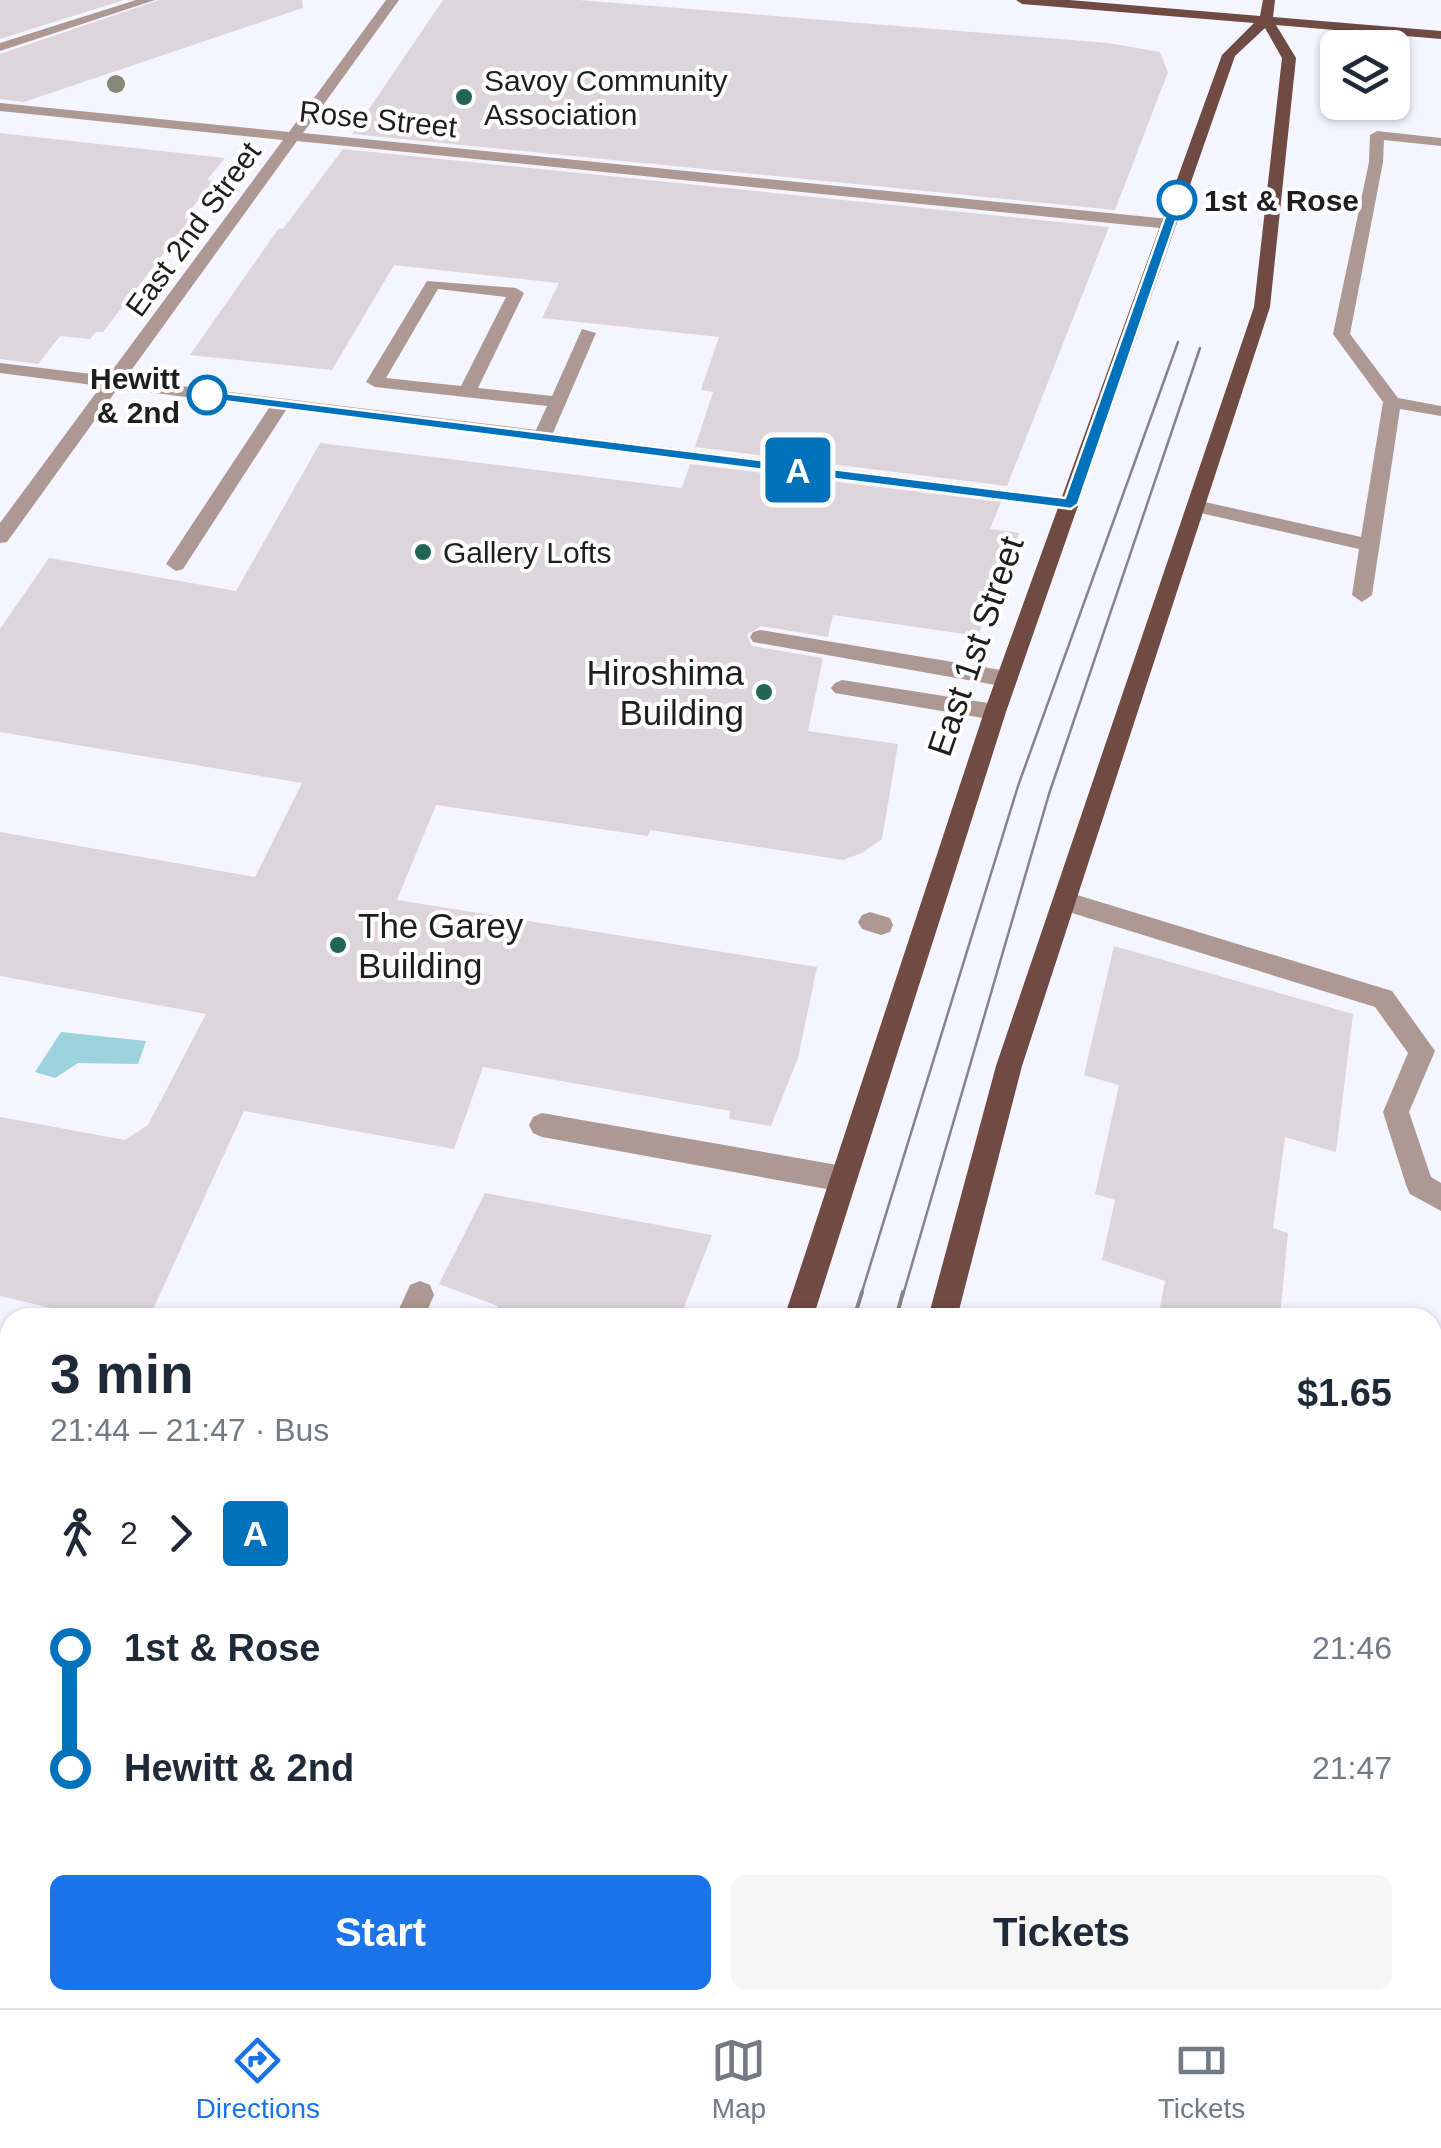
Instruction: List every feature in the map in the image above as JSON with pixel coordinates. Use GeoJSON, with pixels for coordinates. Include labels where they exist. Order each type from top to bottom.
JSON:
{"type":"FeatureCollection","features":[{"type":"Feature","properties":{"kind":"main road"},"geometry":{"type":"LineString","coordinates":[[1022,0],[1441,35]]}},
{"type":"Feature","properties":{"kind":"main road"},"geometry":{"type":"LineString","coordinates":[[945,1308],[1009,1066],[1262,307],[1289,58],[1266,19],[1269,0]]}},
{"type":"Feature","properties":{"kind":"main road","name":"East 1st Street"},"geometry":{"type":"LineString","coordinates":[[801,1308],[995,712],[1229,55],[1266,19]]}},
{"type":"Feature","properties":{"kind":"street"},"geometry":{"type":"LineString","coordinates":[[0,47],[149,0]]}},
{"type":"Feature","properties":{"kind":"street","name":"East 2nd Street"},"geometry":{"type":"LineString","coordinates":[[0,537],[393,0]]}},
{"type":"Feature","properties":{"kind":"street","name":"Rose Street"},"geometry":{"type":"LineString","coordinates":[[0,107],[1169,224]]}},
{"type":"Feature","properties":{"kind":"street"},"geometry":{"type":"LineString","coordinates":[[1441,142],[1377,135],[1376,162],[1341,334],[1392,402],[1441,411]]}},
{"type":"Feature","properties":{"kind":"street"},"geometry":{"type":"LineString","coordinates":[[357,414],[433,284],[516,293],[467,392]]}},
{"type":"Feature","properties":{"kind":"street"},"geometry":{"type":"LineString","coordinates":[[542,438],[588,334]]}},
{"type":"Feature","properties":{"kind":"street"},"geometry":{"type":"LineString","coordinates":[[0,368],[1071,504]]}},
{"type":"Feature","properties":{"kind":"street"},"geometry":{"type":"LineString","coordinates":[[376,382],[556,402]]}},
{"type":"Feature","properties":{"kind":"street"},"geometry":{"type":"LineString","coordinates":[[1362,596],[1392,402]]}},
{"type":"Feature","properties":{"kind":"street"},"geometry":{"type":"LineString","coordinates":[[176,564],[280,405]]}},
{"type":"Feature","properties":{"kind":"street"},"geometry":{"type":"LineString","coordinates":[[1196,506],[1370,545]]}},
{"type":"Feature","properties":{"kind":"street"},"geometry":{"type":"LineString","coordinates":[[760,638],[1007,679]]}},
{"type":"Feature","properties":{"kind":"street"},"geometry":{"type":"LineString","coordinates":[[842,688],[995,712]]}},
{"type":"Feature","properties":{"kind":"street"},"geometry":{"type":"LineString","coordinates":[[1064,900],[1382,999],[1431,1050],[1396,1112],[1420,1185],[1441,1198]]}},
{"type":"Feature","properties":{"kind":"street"},"geometry":{"type":"LineString","coordinates":[[542,1125],[843,1178]]}},
{"type":"Feature","properties":{"kind":"water"},"geometry":{"type":"Polygon","coordinates":[[[61,1032],[146,1041],[138,1064],[78,1063],[55,1078],[35,1072],[61,1032]]]}},
{"type":"Feature","properties":{"kind":"building"},"geometry":{"type":"Polygon","coordinates":[[[0,0],[124,0],[0,39],[0,0]]]}},
{"type":"Feature","properties":{"kind":"building"},"geometry":{"type":"Polygon","coordinates":[[[159,0],[302,0],[303,8],[24,102],[0,99],[0,54],[159,0]]]}},
{"type":"Feature","properties":{"kind":"building","name":"Savoy Community Association"},"geometry":{"type":"Polygon","coordinates":[[[443,0],[579,0],[1108,43],[1160,52],[1168,72],[1115,210],[352,134],[443,0]]]}},
{"type":"Feature","properties":{"kind":"building"},"geometry":{"type":"Polygon","coordinates":[[[0,133],[225,158],[207,180],[214,181],[184,218],[190,219],[103,332],[96,332],[90,339],[60,336],[38,364],[0,359],[0,133]]]}},
{"type":"Feature","properties":{"kind":"building"},"geometry":{"type":"Polygon","coordinates":[[[343,149],[1109,227],[1007,486],[695,447],[713,392],[701,390],[719,337],[542,318],[559,283],[394,265],[332,370],[190,355],[279,228],[283,229],[343,149]]]}},
{"type":"Feature","properties":{"kind":"building"},"geometry":{"type":"Polygon","coordinates":[[[320,443],[682,488],[690,464],[1001,502],[990,529],[1019,533],[978,636],[833,615],[828,637],[761,626],[747,635],[752,646],[823,658],[808,731],[898,744],[882,839],[862,853],[843,860],[650,830],[648,836],[436,805],[397,900],[817,967],[798,1058],[771,1126],[729,1119],[730,1111],[483,1067],[454,1149],[244,1111],[154,1308],[51,1308],[0,1296],[0,1117],[125,1140],[148,1125],[206,1014],[0,976],[0,832],[255,877],[302,783],[0,732],[0,629],[49,558],[236,591],[320,443]]]}},
{"type":"Feature","properties":{"kind":"building"},"geometry":{"type":"Polygon","coordinates":[[[1114,946],[1353,1014],[1336,1152],[1285,1137],[1273,1228],[1288,1233],[1281,1308],[1160,1308],[1165,1281],[1102,1260],[1115,1200],[1095,1194],[1119,1085],[1084,1075],[1114,946]]]}},
{"type":"Feature","properties":{"kind":"building"},"geometry":{"type":"Polygon","coordinates":[[[485,1193],[712,1235],[684,1308],[497,1308],[439,1284],[485,1193]]]}},
{"type":"Feature","properties":{"kind":"tram line"},"geometry":{"type":"LineString","coordinates":[[861,1295],[1018,786],[1178,342]]}},
{"type":"Feature","properties":{"kind":"tram line"},"geometry":{"type":"LineString","coordinates":[[903,1295],[1049,794],[1200,348]]}},
{"type":"Feature","properties":{"kind":"tram line"},"geometry":{"type":"LineString","coordinates":[[857,1308],[862,1292]]}},
{"type":"Feature","properties":{"kind":"tram line"},"geometry":{"type":"LineString","coordinates":[[899,1308],[903,1292]]}},
{"type":"Feature","properties":{"kind":"bus line","name":"A"},"geometry":{"type":"LineString","coordinates":[[207,395],[1071,504],[1177,200]]}},
{"type":"Feature","properties":{"kind":"place","name":"Savoy Community Association"},"geometry":{"type":"Point","coordinates":[464,97]}},
{"type":"Feature","properties":{"kind":"place","name":"1st & Rose"},"geometry":{"type":"Point","coordinates":[1177,200]}},
{"type":"Feature","properties":{"kind":"place","name":"Hewitt & 2nd"},"geometry":{"type":"Point","coordinates":[207,395]}},
{"type":"Feature","properties":{"kind":"place","name":"Gallery Lofts"},"geometry":{"type":"Point","coordinates":[423,552]}},
{"type":"Feature","properties":{"kind":"place","name":"Hiroshima Building"},"geometry":{"type":"Point","coordinates":[764,692]}},
{"type":"Feature","properties":{"kind":"place","name":"The Garey Building"},"geometry":{"type":"Point","coordinates":[338,945]}}]}
